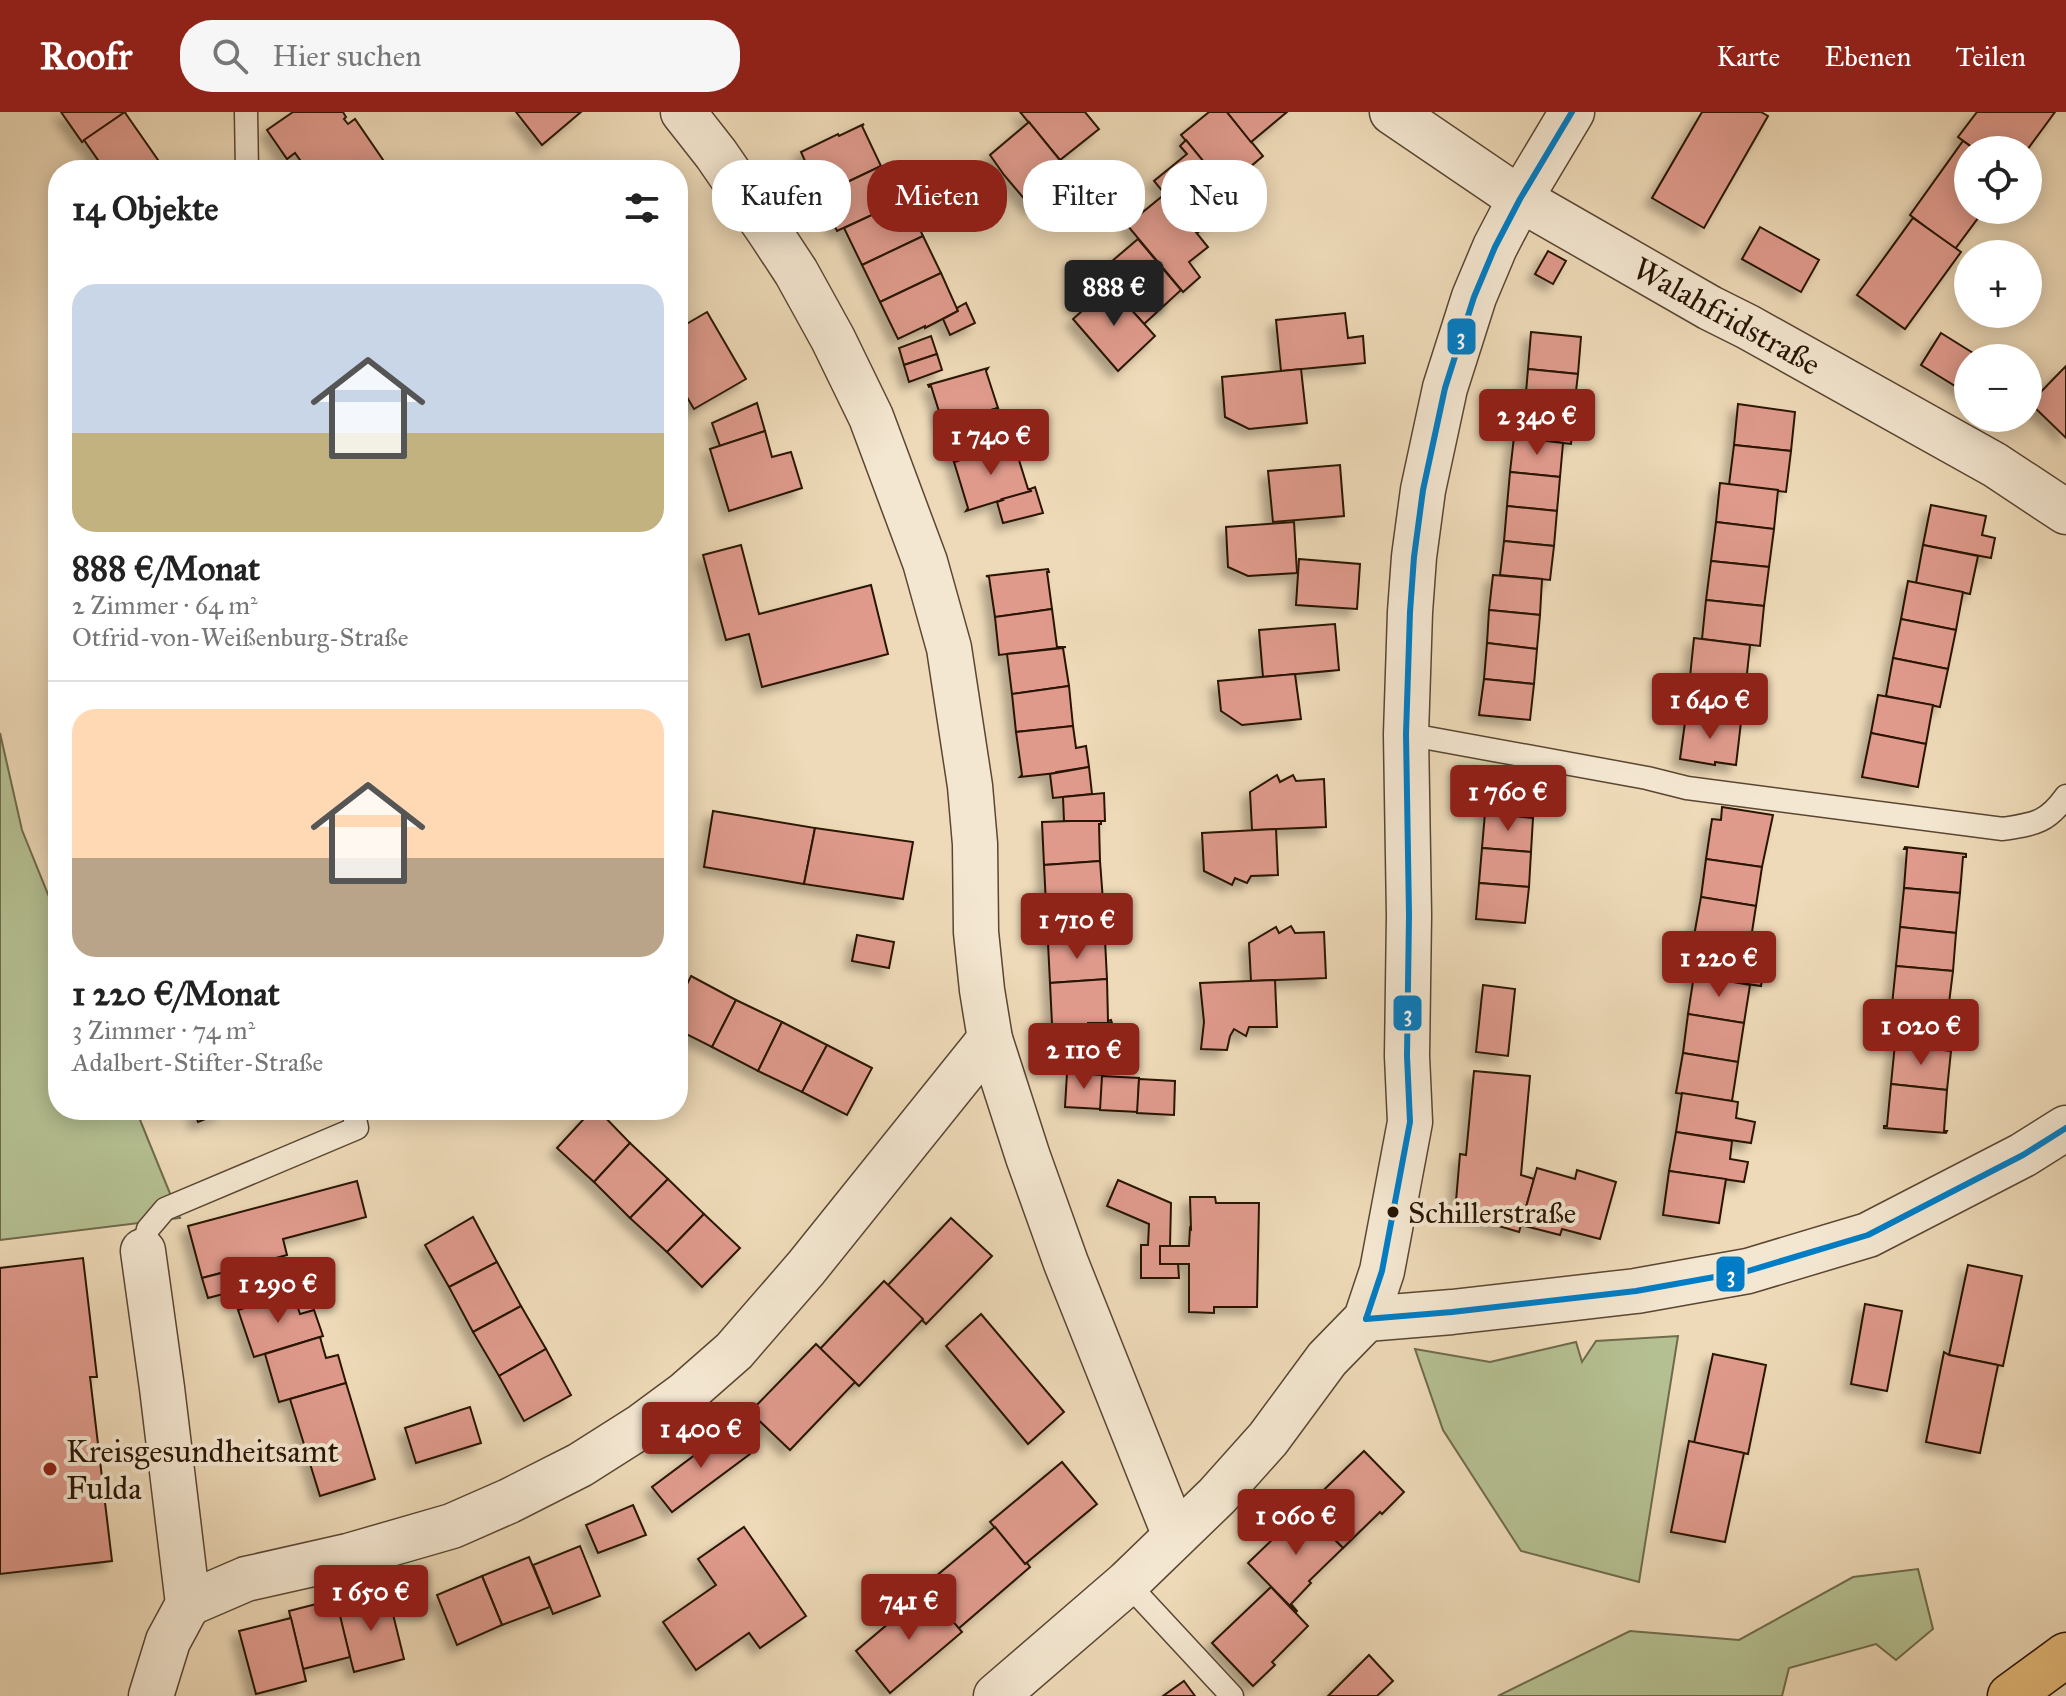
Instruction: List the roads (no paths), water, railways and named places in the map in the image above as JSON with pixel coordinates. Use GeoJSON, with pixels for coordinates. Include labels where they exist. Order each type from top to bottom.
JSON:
{"type":"FeatureCollection","features":[{"type":"Feature","properties":{"kind":"highway"},"geometry":{"type":"LineString","coordinates":[[2010,1696],[2066,1655]]}},
{"type":"Feature","properties":{"kind":"street"},"geometry":{"type":"LineString","coordinates":[[683,112],[769,231],[833,339],[871,417],[925,562],[949,648],[970,786],[975,844],[976,932],[990,1039],[1066,1263],[1175,1536]]}},
{"type":"Feature","properties":{"kind":"street","name":"Walahfridstraße"},"geometry":{"type":"LineString","coordinates":[[1392,112],[1520,199],[1710,308],[1970,450],[2066,512]]}},
{"type":"Feature","properties":{"kind":"street"},"geometry":{"type":"LineString","coordinates":[[996,1696],[1127,1583],[1217,1496],[1268,1439],[1327,1359],[1366,1319],[1382,1271],[1410,1122],[1406,734],[1410,612],[1423,490],[1445,388],[1474,297],[1520,199],[1572,112]]}},
{"type":"Feature","properties":{"kind":"street"},"geometry":{"type":"LineString","coordinates":[[188,1604],[246,1579],[348,1556],[452,1526],[580,1465],[643,1425],[685,1394],[734,1351],[806,1268],[990,1039]]}},
{"type":"Feature","properties":{"kind":"street"},"geometry":{"type":"LineString","coordinates":[[1366,1319],[1636,1291],[1748,1271],[1868,1235],[2023,1155],[2066,1128]]}},
{"type":"Feature","properties":{"kind":"street"},"geometry":{"type":"LineString","coordinates":[[143,1251],[188,1604],[168,1641],[151,1696]]}},
{"type":"Feature","properties":{"kind":"lane"},"geometry":{"type":"LineString","coordinates":[[246,112],[247,160]]}},
{"type":"Feature","properties":{"kind":"lane"},"geometry":{"type":"LineString","coordinates":[[1406,734],[1687,788],[2003,829],[2031,825],[2055,812],[2066,796]]}},
{"type":"Feature","properties":{"kind":"lane"},"geometry":{"type":"LineString","coordinates":[[143,1251],[148,1229],[165,1209],[357,1128],[355,1120]]}},
{"type":"Feature","properties":{"kind":"lane"},"geometry":{"type":"LineString","coordinates":[[1127,1583],[1232,1696]]}},
{"type":"Feature","properties":{"kind":"place","name":"Schillerstraße"},"geometry":{"type":"Point","coordinates":[1393,1212]}},
{"type":"Feature","properties":{"kind":"place","name":"Kreisgesundheitsamt Fulda"},"geometry":{"type":"Point","coordinates":[50,1469]}}]}
